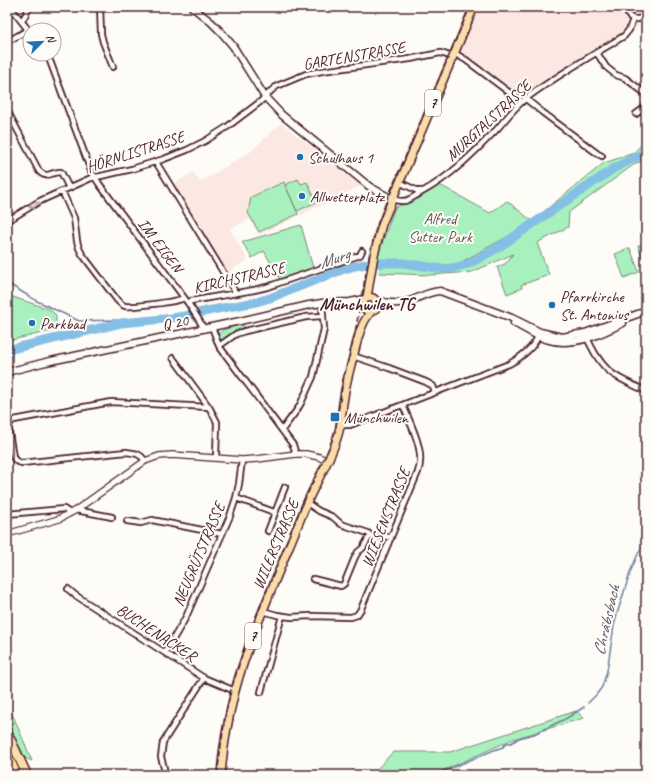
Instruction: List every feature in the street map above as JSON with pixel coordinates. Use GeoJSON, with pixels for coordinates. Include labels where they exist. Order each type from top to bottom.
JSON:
{"type":"FeatureCollection","features":[{"type":"Feature","properties":{"kind":"highway"},"geometry":{"type":"LineString","coordinates":[[7,732],[27,775]]}},
{"type":"Feature","properties":{"kind":"highway"},"geometry":{"type":"LineString","coordinates":[[7,754],[17,775]]}},
{"type":"Feature","properties":{"kind":"main road"},"geometry":{"type":"LineString","coordinates":[[192,7],[211,22],[233,46],[265,97],[282,115],[370,187],[392,199]]}},
{"type":"Feature","properties":{"kind":"main road","name":"7"},"geometry":{"type":"LineString","coordinates":[[370,299],[371,271],[382,224],[474,7]]}},
{"type":"Feature","properties":{"kind":"main road"},"geometry":{"type":"LineString","coordinates":[[368,309],[389,303],[408,302],[426,294],[440,291],[505,316],[539,334],[562,337],[586,336],[619,320],[629,318],[646,311]]}},
{"type":"Feature","properties":{"kind":"main road"},"geometry":{"type":"LineString","coordinates":[[368,309],[363,302],[370,299],[389,303]]}},
{"type":"Feature","properties":{"kind":"main road"},"geometry":{"type":"LineString","coordinates":[[368,309],[377,304],[370,299]]}},
{"type":"Feature","properties":{"kind":"main road","name":"Q 20"},"geometry":{"type":"LineString","coordinates":[[7,372],[46,362],[204,329],[284,310],[322,303],[350,302],[370,299]]}},
{"type":"Feature","properties":{"kind":"main road","name":"Q 20"},"geometry":{"type":"LineString","coordinates":[[350,302],[368,309]]}},
{"type":"Feature","properties":{"kind":"main road","name":"WILERSTRASSE"},"geometry":{"type":"LineString","coordinates":[[221,775],[228,725],[235,691],[250,643],[307,503],[334,447],[341,426],[344,397],[353,356],[368,309]]}},
{"type":"Feature","properties":{"kind":"street"},"geometry":{"type":"LineString","coordinates":[[10,7],[22,21],[29,7]]}},
{"type":"Feature","properties":{"kind":"street"},"geometry":{"type":"LineString","coordinates":[[100,7],[101,34],[113,67]]}},
{"type":"Feature","properties":{"kind":"street"},"geometry":{"type":"LineString","coordinates":[[624,7],[629,16],[633,19],[646,17]]}},
{"type":"Feature","properties":{"kind":"street","name":"MURGTALSTRASSE"},"geometry":{"type":"LineString","coordinates":[[392,199],[406,201],[445,178],[473,153],[524,100],[574,66],[625,35],[629,30],[633,19]]}},
{"type":"Feature","properties":{"kind":"street"},"geometry":{"type":"LineString","coordinates":[[7,40],[22,34]]}},
{"type":"Feature","properties":{"kind":"street","name":"GARTENSTRASSE"},"geometry":{"type":"LineString","coordinates":[[265,97],[277,86],[306,74],[410,59],[440,53],[453,55]]}},
{"type":"Feature","properties":{"kind":"street"},"geometry":{"type":"LineString","coordinates":[[597,53],[606,67],[616,75],[625,78],[646,94]]}},
{"type":"Feature","properties":{"kind":"street"},"geometry":{"type":"LineString","coordinates":[[453,55],[466,60],[602,156]]}},
{"type":"Feature","properties":{"kind":"street","name":"IM EIGEN"},"geometry":{"type":"LineString","coordinates":[[50,62],[91,171],[95,178],[188,303],[204,329]]}},
{"type":"Feature","properties":{"kind":"street","name":"HÖRNLISTRASSE"},"geometry":{"type":"LineString","coordinates":[[7,221],[33,205],[91,178],[156,162],[181,152],[217,134],[240,118],[265,97]]}},
{"type":"Feature","properties":{"kind":"street"},"geometry":{"type":"LineString","coordinates":[[636,114],[646,105]]}},
{"type":"Feature","properties":{"kind":"street"},"geometry":{"type":"LineString","coordinates":[[8,112],[39,171],[45,175],[61,172],[69,188]]}},
{"type":"Feature","properties":{"kind":"street"},"geometry":{"type":"LineString","coordinates":[[156,162],[234,290],[234,293]]}},
{"type":"Feature","properties":{"kind":"street"},"geometry":{"type":"LineString","coordinates":[[399,182],[418,191],[423,191]]}},
{"type":"Feature","properties":{"kind":"street"},"geometry":{"type":"LineString","coordinates":[[62,191],[74,218],[77,241],[82,254],[121,305],[131,306],[178,301],[184,298]]}},
{"type":"Feature","properties":{"kind":"street","name":"KIRCHSTRASSE"},"geometry":{"type":"LineString","coordinates":[[188,303],[267,287],[360,256],[362,251]]}},
{"type":"Feature","properties":{"kind":"street"},"geometry":{"type":"LineString","coordinates":[[282,430],[301,403],[313,377],[324,328],[322,303]]}},
{"type":"Feature","properties":{"kind":"street"},"geometry":{"type":"LineString","coordinates":[[219,346],[236,334],[245,331],[306,317],[323,316]]}},
{"type":"Feature","properties":{"kind":"street"},"geometry":{"type":"LineString","coordinates":[[212,327],[219,346],[282,430],[294,448],[296,454]]}},
{"type":"Feature","properties":{"kind":"street"},"geometry":{"type":"LineString","coordinates":[[341,426],[350,425],[509,364],[528,351],[536,341],[539,334]]}},
{"type":"Feature","properties":{"kind":"street"},"geometry":{"type":"LineString","coordinates":[[586,336],[596,355],[608,371],[646,391]]}},
{"type":"Feature","properties":{"kind":"street"},"geometry":{"type":"LineString","coordinates":[[353,356],[426,382],[433,386],[435,392]]}},
{"type":"Feature","properties":{"kind":"street"},"geometry":{"type":"LineString","coordinates":[[173,358],[209,407],[218,422],[216,458]]}},
{"type":"Feature","properties":{"kind":"street"},"geometry":{"type":"LineString","coordinates":[[145,461],[140,455],[126,452],[22,463],[18,462],[15,461],[13,457],[8,426],[14,420],[104,403],[119,402],[209,407]]}},
{"type":"Feature","properties":{"kind":"street","name":"WIESENSTRASSE"},"geometry":{"type":"LineString","coordinates":[[282,616],[351,617],[357,615],[361,609],[418,472],[420,454],[418,444],[403,405]]}},
{"type":"Feature","properties":{"kind":"street"},"geometry":{"type":"LineString","coordinates":[[7,534],[59,519],[76,510],[145,461],[165,455],[257,460],[296,454],[310,454],[327,461]]}},
{"type":"Feature","properties":{"kind":"street","name":"NEUGRÜTSTRASSE"},"geometry":{"type":"LineString","coordinates":[[166,653],[186,617],[230,516],[239,484],[242,460]]}},
{"type":"Feature","properties":{"kind":"street"},"geometry":{"type":"LineString","coordinates":[[268,531],[274,512],[285,487]]}},
{"type":"Feature","properties":{"kind":"street"},"geometry":{"type":"LineString","coordinates":[[236,498],[274,512]]}},
{"type":"Feature","properties":{"kind":"street"},"geometry":{"type":"LineString","coordinates":[[307,503],[319,511],[333,517],[341,524],[368,533],[371,536],[385,536],[391,538]]}},
{"type":"Feature","properties":{"kind":"street"},"geometry":{"type":"LineString","coordinates":[[7,514],[64,509],[70,513]]}},
{"type":"Feature","properties":{"kind":"street"},"geometry":{"type":"LineString","coordinates":[[76,510],[112,517]]}},
{"type":"Feature","properties":{"kind":"street"},"geometry":{"type":"LineString","coordinates":[[127,520],[141,523],[152,520],[222,534]]}},
{"type":"Feature","properties":{"kind":"street"},"geometry":{"type":"LineString","coordinates":[[313,579],[341,586],[343,585],[358,552],[363,548],[371,536]]}},
{"type":"Feature","properties":{"kind":"street","name":"BUCHENACKER"},"geometry":{"type":"LineString","coordinates":[[68,589],[204,678],[235,691]]}},
{"type":"Feature","properties":{"kind":"street"},"geometry":{"type":"LineString","coordinates":[[261,692],[282,616],[263,611]]}},
{"type":"Feature","properties":{"kind":"street"},"geometry":{"type":"LineString","coordinates":[[164,768],[161,757],[163,742],[204,678]]}},
{"type":"Feature","properties":{"kind":"shaded area"},"geometry":{"type":"Polygon","coordinates":[[[468,7],[471,7],[393,189],[380,221],[371,257],[368,257],[373,232],[379,214],[468,7]]]}},
{"type":"Feature","properties":{"kind":"shaded area"},"geometry":{"type":"Polygon","coordinates":[[[479,7],[646,7],[646,27],[644,23],[525,98],[459,53],[479,7]]]}},
{"type":"Feature","properties":{"kind":"shaded area"},"geometry":{"type":"Polygon","coordinates":[[[281,123],[361,186],[259,235],[250,219],[230,229],[248,260],[226,274],[172,185],[193,172],[200,182],[250,152],[281,123]]]}},
{"type":"Feature","properties":{"kind":"shaded area"},"geometry":{"type":"Polygon","coordinates":[[[320,463],[321,466],[252,631],[219,775],[216,775],[222,729],[231,686],[238,662],[298,510],[320,463]]]}},
{"type":"Feature","properties":{"kind":"green space","name":"Alfred Sutter Park"},"geometry":{"type":"Polygon","coordinates":[[[646,139],[646,160],[636,163],[569,212],[568,227],[537,243],[549,275],[521,285],[522,288],[507,294],[497,267],[505,264],[513,254],[472,272],[430,275],[379,273],[381,261],[451,266],[378,259],[380,249],[396,207],[407,203],[440,185],[490,213],[507,201],[532,221],[604,163],[634,153],[646,139]],[[514,233],[454,266],[497,245],[514,233]]]}},
{"type":"Feature","properties":{"kind":"green space","name":"Allwetterplatz"},"geometry":{"type":"Polygon","coordinates":[[[298,179],[301,184],[307,182],[315,199],[325,194],[326,198],[297,211],[285,185],[298,179]]]}},
{"type":"Feature","properties":{"kind":"green space"},"geometry":{"type":"Polygon","coordinates":[[[284,182],[298,214],[259,232],[248,213],[251,197],[284,182]]]}},
{"type":"Feature","properties":{"kind":"green space"},"geometry":{"type":"Polygon","coordinates":[[[301,225],[313,268],[280,280],[264,251],[252,258],[242,242],[301,225]]]}},
{"type":"Feature","properties":{"kind":"green space"},"geometry":{"type":"Polygon","coordinates":[[[646,243],[646,268],[638,246],[646,243]]]}},
{"type":"Feature","properties":{"kind":"green space"},"geometry":{"type":"Polygon","coordinates":[[[630,248],[639,272],[624,278],[615,254],[630,248]]]}},
{"type":"Feature","properties":{"kind":"green space","name":"Parkbad"},"geometry":{"type":"Polygon","coordinates":[[[7,295],[49,309],[56,315],[56,330],[7,341],[7,295]]]}},
{"type":"Feature","properties":{"kind":"green space"},"geometry":{"type":"Polygon","coordinates":[[[243,324],[244,330],[223,340],[219,339],[218,336],[221,331],[243,324]]]}},
{"type":"Feature","properties":{"kind":"green space"},"geometry":{"type":"Polygon","coordinates":[[[7,701],[32,761],[25,758],[7,722],[7,701]]]}},
{"type":"Feature","properties":{"kind":"green space"},"geometry":{"type":"Polygon","coordinates":[[[576,711],[584,718],[513,739],[433,775],[381,775],[377,769],[393,752],[450,752],[576,711]]]}},
{"type":"Feature","properties":{"kind":"waterway","name":"Murg"},"geometry":{"type":"LineString","coordinates":[[7,350],[121,323],[185,316],[256,302],[344,269],[360,265],[377,263],[403,263],[443,269],[468,264],[499,247],[613,169],[646,152]]}},
{"type":"Feature","properties":{"kind":"waterway"},"geometry":{"type":"LineString","coordinates":[[7,283],[37,301],[79,321],[116,320],[119,324]]}},
{"type":"Feature","properties":{"kind":"waterway","name":"Chräbsbach"},"geometry":{"type":"LineString","coordinates":[[588,703],[602,687],[607,671],[617,614],[631,570],[646,540]]}},
{"type":"Feature","properties":{"kind":"waterway","name":"Chräbsbach"},"geometry":{"type":"LineString","coordinates":[[435,775],[503,747],[506,743],[511,743],[519,738],[534,734],[567,718],[584,707]]}},
{"type":"Feature","properties":{"kind":"railway"},"geometry":{"type":"LineString","coordinates":[[217,775],[226,712],[242,655],[287,540],[335,432],[343,381],[354,338],[375,232],[388,197],[470,7]]}},
{"type":"Feature","properties":{"kind":"place","name":"Schulhaus 1"},"geometry":{"type":"Point","coordinates":[300,157]}},
{"type":"Feature","properties":{"kind":"place","name":"Allwetterplatz"},"geometry":{"type":"Point","coordinates":[302,196]}},
{"type":"Feature","properties":{"kind":"place","name":"Pfarrkirche St. Antonius"},"geometry":{"type":"Point","coordinates":[552,305]}},
{"type":"Feature","properties":{"kind":"place","name":"Parkbad"},"geometry":{"type":"Point","coordinates":[32,323]}},
{"type":"Feature","properties":{"kind":"place","name":"Münchwilen"},"geometry":{"type":"Point","coordinates":[335,417]}},
{"type":"Feature","properties":{"kind":"district","name":"Münchwilen TG"},"geometry":{"type":"Point","coordinates":[367,304]}}]}
